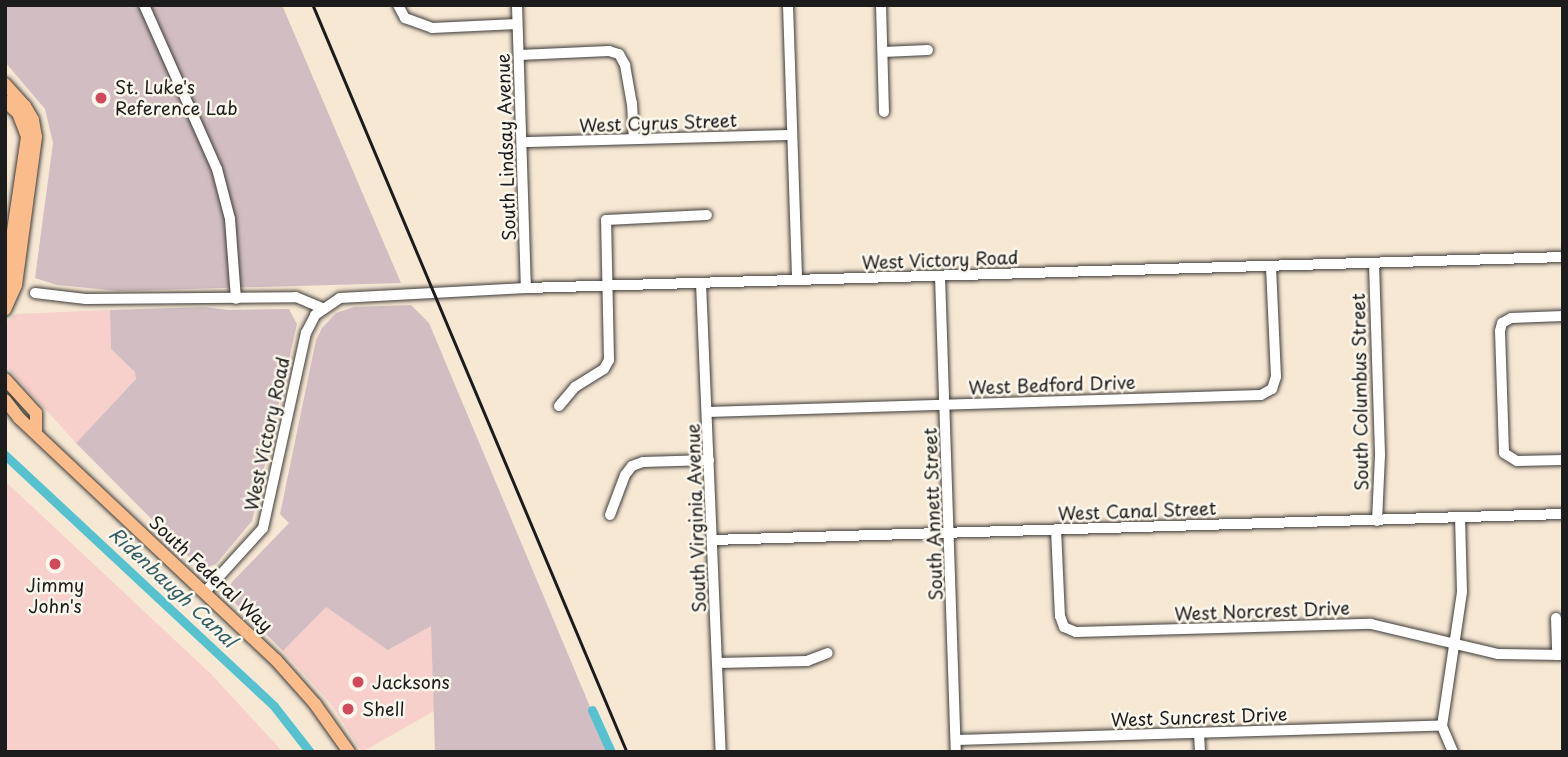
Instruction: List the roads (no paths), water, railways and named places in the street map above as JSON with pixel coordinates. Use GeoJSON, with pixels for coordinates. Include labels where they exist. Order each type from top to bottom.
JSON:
{"type":"FeatureCollection","features":[{"type":"Feature","properties":{"kind":"main road"},"geometry":{"type":"LineString","coordinates":[[5,84],[29,113],[36,137],[16,285],[5,310]]}},
{"type":"Feature","properties":{"kind":"main road"},"geometry":{"type":"LineString","coordinates":[[5,101],[18,113],[27,137],[5,285]]}},
{"type":"Feature","properties":{"kind":"main road","name":"South Federal Way"},"geometry":{"type":"LineString","coordinates":[[5,379],[36,413],[36,431]]}},
{"type":"Feature","properties":{"kind":"main road","name":"South Federal Way"},"geometry":{"type":"LineString","coordinates":[[5,400],[276,660],[315,704],[349,752]]}},
{"type":"Feature","properties":{"kind":"street"},"geometry":{"type":"LineString","coordinates":[[144,5],[217,169],[230,219],[236,299]]}},
{"type":"Feature","properties":{"kind":"street"},"geometry":{"type":"LineString","coordinates":[[398,5],[405,18],[432,28],[517,24]]}},
{"type":"Feature","properties":{"kind":"street","name":"South Lindsay Avenue"},"geometry":{"type":"LineString","coordinates":[[517,5],[524,142],[526,288]]}},
{"type":"Feature","properties":{"kind":"street"},"geometry":{"type":"LineString","coordinates":[[788,5],[797,280]]}},
{"type":"Feature","properties":{"kind":"street"},"geometry":{"type":"LineString","coordinates":[[881,5],[884,112]]}},
{"type":"Feature","properties":{"kind":"street"},"geometry":{"type":"LineString","coordinates":[[883,52],[928,50]]}},
{"type":"Feature","properties":{"kind":"street"},"geometry":{"type":"LineString","coordinates":[[519,55],[609,51],[619,54],[625,65],[632,103],[634,139]]}},
{"type":"Feature","properties":{"kind":"street","name":"West Cyrus Street"},"geometry":{"type":"LineString","coordinates":[[524,142],[792,135]]}},
{"type":"Feature","properties":{"kind":"street"},"geometry":{"type":"LineString","coordinates":[[559,406],[575,387],[604,369],[609,360],[606,220],[707,215]]}},
{"type":"Feature","properties":{"kind":"street","name":"West Victory Road"},"geometry":{"type":"LineString","coordinates":[[205,592],[244,553],[262,528],[306,333],[322,308],[340,298],[362,294],[526,288],[1563,257]]}},
{"type":"Feature","properties":{"kind":"street","name":"South Columbus Street"},"geometry":{"type":"LineString","coordinates":[[1374,263],[1380,455],[1377,521]]}},
{"type":"Feature","properties":{"kind":"street","name":"West Bedford Drive"},"geometry":{"type":"LineString","coordinates":[[707,412],[1267,393],[1276,377],[1271,266]]}},
{"type":"Feature","properties":{"kind":"street","name":"South Annett Street"},"geometry":{"type":"LineString","coordinates":[[940,276],[956,752]]}},
{"type":"Feature","properties":{"kind":"street","name":"South Virginia Avenue"},"geometry":{"type":"LineString","coordinates":[[701,283],[721,752]]}},
{"type":"Feature","properties":{"kind":"street"},"geometry":{"type":"LineString","coordinates":[[35,293],[86,299],[296,297],[322,308]]}},
{"type":"Feature","properties":{"kind":"street"},"geometry":{"type":"LineString","coordinates":[[1563,316],[1511,318],[1502,323],[1506,456],[1517,461],[1563,460]]}},
{"type":"Feature","properties":{"kind":"street"},"geometry":{"type":"LineString","coordinates":[[610,515],[625,475],[632,466],[643,462],[709,460]]}},
{"type":"Feature","properties":{"kind":"street","name":"West Canal Street"},"geometry":{"type":"LineString","coordinates":[[712,540],[1563,514]]}},
{"type":"Feature","properties":{"kind":"street"},"geometry":{"type":"LineString","coordinates":[[1453,752],[1443,726],[1462,592],[1460,517]]}},
{"type":"Feature","properties":{"kind":"street","name":"West Norcrest Drive"},"geometry":{"type":"LineString","coordinates":[[1056,529],[1060,616],[1064,626],[1076,632],[1371,624],[1498,654],[1560,655],[1556,618]]}},
{"type":"Feature","properties":{"kind":"street"},"geometry":{"type":"LineString","coordinates":[[718,663],[807,661],[828,653]]}},
{"type":"Feature","properties":{"kind":"street","name":"West Suncrest Drive"},"geometry":{"type":"LineString","coordinates":[[956,740],[1443,726]]}},
{"type":"Feature","properties":{"kind":"street"},"geometry":{"type":"LineString","coordinates":[[1199,733],[1199,752]]}},
{"type":"Feature","properties":{"kind":"waterway","name":"Ridenbaugh Canal"},"geometry":{"type":"LineString","coordinates":[[5,455],[274,706],[310,752]]}},
{"type":"Feature","properties":{"kind":"waterway"},"geometry":{"type":"LineString","coordinates":[[592,710],[611,752]]}},
{"type":"Feature","properties":{"kind":"railway"},"geometry":{"type":"LineString","coordinates":[[313,5],[627,752]]}},
{"type":"Feature","properties":{"kind":"place","name":"St. Luke's Reference Lab"},"geometry":{"type":"Point","coordinates":[101,98]}},
{"type":"Feature","properties":{"kind":"place","name":"Jimmy John's"},"geometry":{"type":"Point","coordinates":[55,564]}},
{"type":"Feature","properties":{"kind":"place","name":"Jacksons"},"geometry":{"type":"Point","coordinates":[358,682]}},
{"type":"Feature","properties":{"kind":"place","name":"Shell"},"geometry":{"type":"Point","coordinates":[348,709]}}]}
